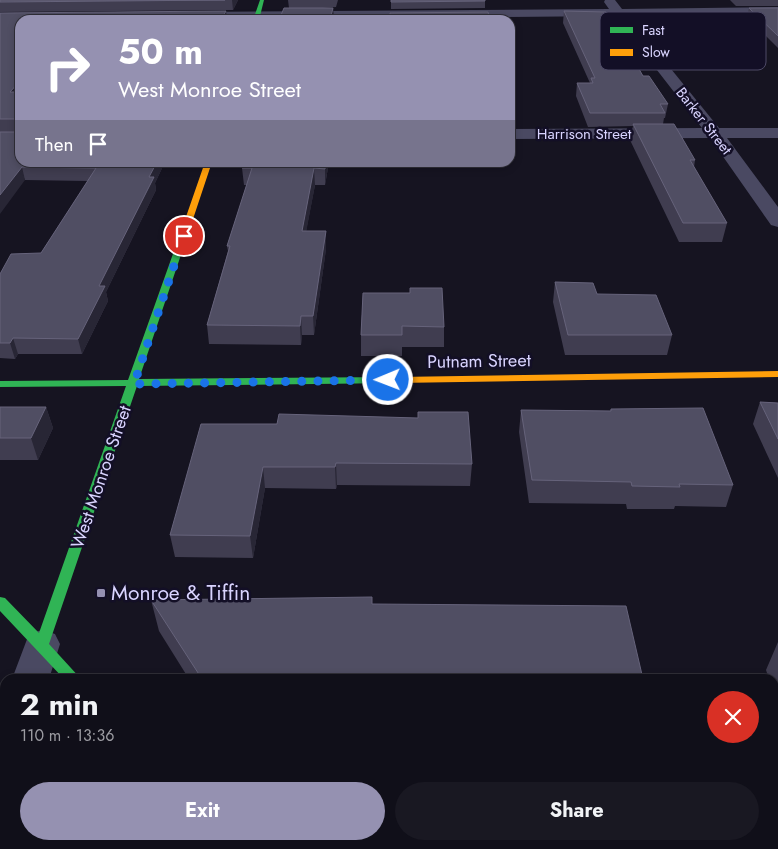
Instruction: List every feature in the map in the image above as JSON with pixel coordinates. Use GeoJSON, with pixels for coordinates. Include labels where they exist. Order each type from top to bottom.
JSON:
{"type":"FeatureCollection","features":[{"type":"Feature","properties":{"kind":"main road"},"geometry":{"type":"LineString","coordinates":[[257,15],[262,0]]}},
{"type":"Feature","properties":{"kind":"main road","name":"West Monroe Street"},"geometry":{"type":"LineString","coordinates":[[42,644],[134,384],[207,167]]}},
{"type":"Feature","properties":{"kind":"main road","name":"Putnam Street"},"geometry":{"type":"LineString","coordinates":[[0,384],[134,384],[778,374]]}},
{"type":"Feature","properties":{"kind":"main road"},"geometry":{"type":"LineString","coordinates":[[0,602],[69,674]]}},
{"type":"Feature","properties":{"kind":"street"},"geometry":{"type":"LineString","coordinates":[[346,15],[614,6],[778,10]]}},
{"type":"Feature","properties":{"kind":"street","name":"Barker Street"},"geometry":{"type":"LineString","coordinates":[[664,70],[778,221]]}},
{"type":"Feature","properties":{"kind":"street","name":"Harrison Street"},"geometry":{"type":"LineString","coordinates":[[515,134],[778,133]]}},
{"type":"Feature","properties":{"kind":"street","name":"West Monroe Street"},"geometry":{"type":"LineString","coordinates":[[32,674],[42,644]]}},
{"type":"Feature","properties":{"kind":"building"},"geometry":{"type":"Polygon","coordinates":[[[0,0],[225,0],[0,2],[0,0]]]}},
{"type":"Feature","properties":{"kind":"building"},"geometry":{"type":"Polygon","coordinates":[[[391,0],[485,0],[485,1],[391,2],[391,0]]]}},
{"type":"Feature","properties":{"kind":"building"},"geometry":{"type":"Polygon","coordinates":[[[284,8],[333,8],[331,15],[281,15],[284,8]]]}},
{"type":"Feature","properties":{"kind":"building"},"geometry":{"type":"Polygon","coordinates":[[[749,8],[778,8],[778,36],[766,24],[766,12],[753,12],[749,8]]]}},
{"type":"Feature","properties":{"kind":"building"},"geometry":{"type":"Polygon","coordinates":[[[226,11],[224,15],[15,15],[15,86],[10,92],[15,92],[15,119],[0,119],[0,13],[226,11]]]}},
{"type":"Feature","properties":{"kind":"building"},"geometry":{"type":"Polygon","coordinates":[[[564,11],[606,12],[600,12],[600,70],[640,70],[643,76],[649,76],[668,104],[660,104],[665,113],[590,113],[577,83],[593,83],[591,78],[595,78],[564,11]]]}},
{"type":"Feature","properties":{"kind":"building"},"geometry":{"type":"Polygon","coordinates":[[[488,12],[489,15],[390,15],[390,13],[488,12]]]}},
{"type":"Feature","properties":{"kind":"building"},"geometry":{"type":"Polygon","coordinates":[[[633,124],[674,124],[695,160],[690,160],[727,223],[683,223],[633,124]]]}},
{"type":"Feature","properties":{"kind":"building"},"geometry":{"type":"Polygon","coordinates":[[[0,132],[15,132],[15,167],[22,167],[0,195],[0,132]]]}},
{"type":"Feature","properties":{"kind":"building"},"geometry":{"type":"Polygon","coordinates":[[[22,167],[154,167],[149,177],[154,177],[99,286],[105,286],[78,339],[13,338],[10,343],[0,343],[0,274],[11,254],[41,253],[96,168],[22,167]]]}},
{"type":"Feature","properties":{"kind":"building"},"geometry":{"type":"Polygon","coordinates":[[[325,167],[325,169],[314,168],[302,231],[326,231],[313,316],[301,316],[300,326],[207,325],[230,246],[227,246],[252,168],[242,168],[325,167]]]}},
{"type":"Feature","properties":{"kind":"building"},"geometry":{"type":"Polygon","coordinates":[[[555,282],[593,283],[597,294],[656,295],[672,335],[568,335],[555,282]]]}},
{"type":"Feature","properties":{"kind":"building"},"geometry":{"type":"Polygon","coordinates":[[[410,288],[442,288],[444,327],[402,326],[402,335],[361,335],[363,293],[410,293],[410,288]]]}},
{"type":"Feature","properties":{"kind":"building"},"geometry":{"type":"Polygon","coordinates":[[[760,402],[778,403],[778,439],[760,402]]]}},
{"type":"Feature","properties":{"kind":"building"},"geometry":{"type":"Polygon","coordinates":[[[0,407],[46,407],[31,438],[0,438],[0,407]]]}},
{"type":"Feature","properties":{"kind":"building"},"geometry":{"type":"Polygon","coordinates":[[[703,408],[733,485],[679,484],[680,487],[632,486],[631,482],[532,480],[521,410],[611,411],[611,409],[703,408]]]}},
{"type":"Feature","properties":{"kind":"building"},"geometry":{"type":"Polygon","coordinates":[[[418,412],[468,412],[472,464],[336,463],[335,467],[263,467],[250,536],[170,535],[201,424],[277,424],[279,414],[418,418],[418,412]]]}},
{"type":"Feature","properties":{"kind":"building"},"geometry":{"type":"Polygon","coordinates":[[[372,597],[372,604],[626,606],[642,674],[199,674],[151,600],[372,597]]]}},
{"type":"Feature","properties":{"kind":"traffic: fast"},"geometry":{"type":"LineString","coordinates":[[258,15],[262,0]]}},
{"type":"Feature","properties":{"kind":"traffic: fast"},"geometry":{"type":"LineString","coordinates":[[42,644],[183,237]]}},
{"type":"Feature","properties":{"kind":"traffic: fast"},"geometry":{"type":"LineString","coordinates":[[0,384],[397,380]]}},
{"type":"Feature","properties":{"kind":"traffic: fast"},"geometry":{"type":"LineString","coordinates":[[0,602],[69,674]]}},
{"type":"Feature","properties":{"kind":"traffic: slow"},"geometry":{"type":"LineString","coordinates":[[183,237],[207,167]]}},
{"type":"Feature","properties":{"kind":"traffic: slow"},"geometry":{"type":"LineString","coordinates":[[397,380],[778,374]]}},
{"type":"Feature","properties":{"kind":"place","name":"Monroe & Tiffin"},"geometry":{"type":"Point","coordinates":[101,593]}},
{"type":"Feature","properties":{"kind":"route"},"geometry":{"type":"LineString","coordinates":[[184,236],[134,384],[388,380]]}}]}
